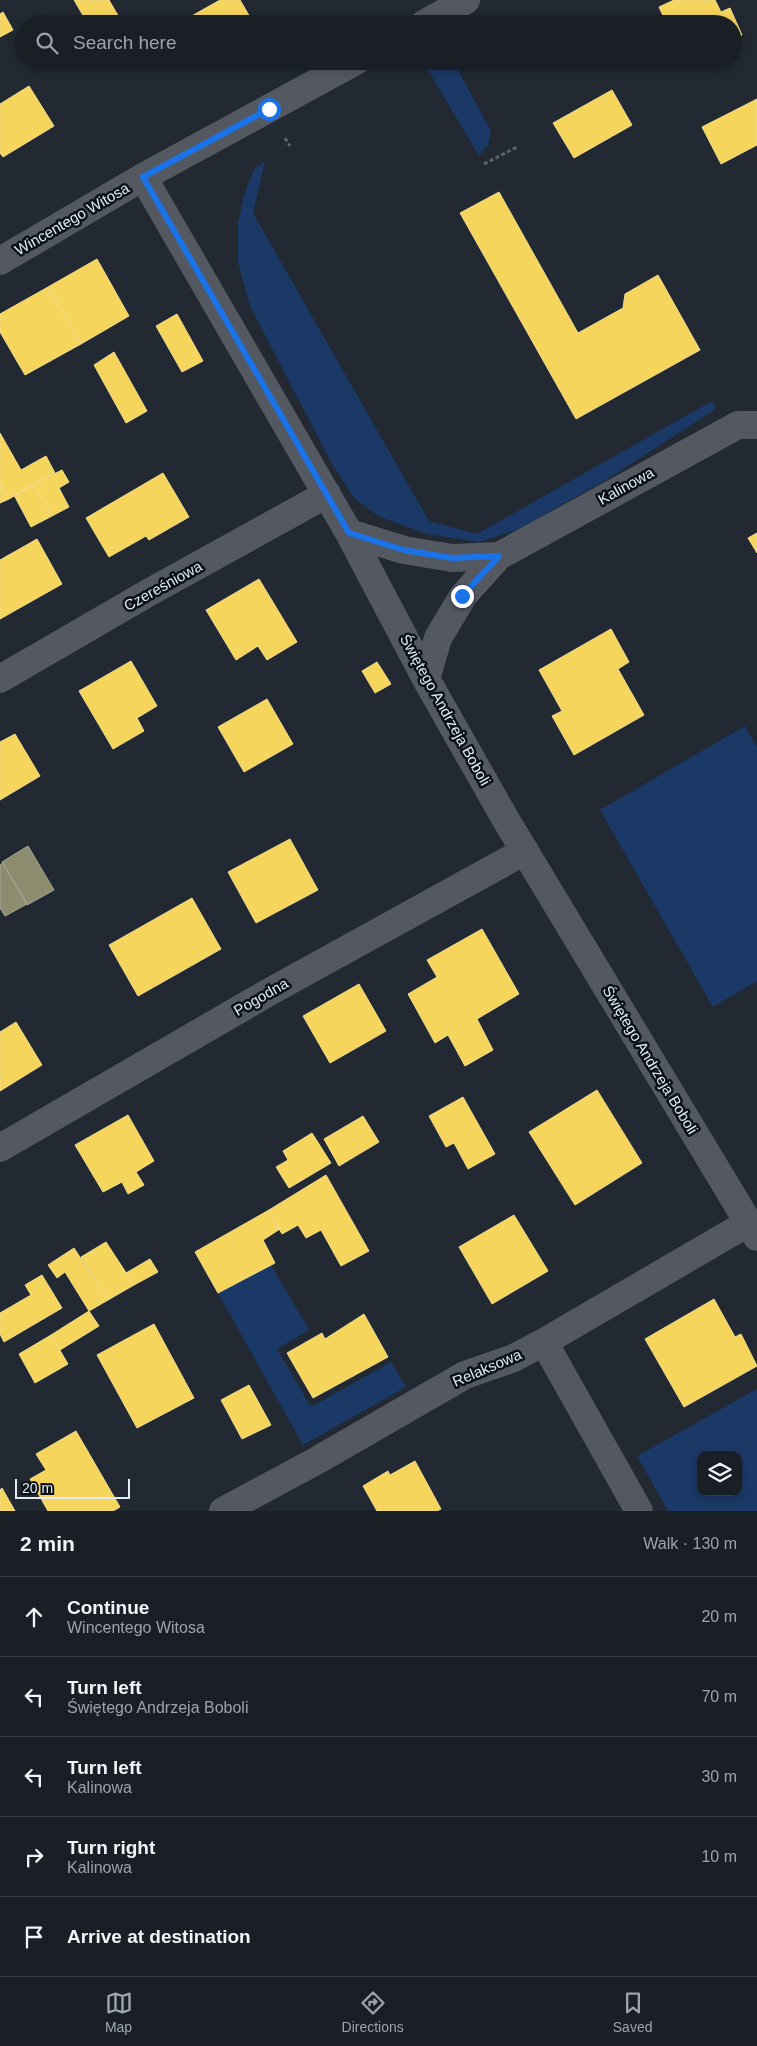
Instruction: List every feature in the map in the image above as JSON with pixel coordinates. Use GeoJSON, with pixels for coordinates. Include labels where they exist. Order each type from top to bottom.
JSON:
{"type":"FeatureCollection","features":[{"type":"Feature","properties":{"kind":"street"},"geometry":{"type":"LineString","coordinates":[[440,15],[466,0]]}},
{"type":"Feature","properties":{"kind":"street","name":"Wincentego Witosa"},"geometry":{"type":"LineString","coordinates":[[0,261],[143,177],[339,70]]}},
{"type":"Feature","properties":{"kind":"street","name":"Świętego Andrzeja Boboli"},"geometry":{"type":"LineString","coordinates":[[143,177],[327,494],[426,679],[525,851],[753,1230]]}},
{"type":"Feature","properties":{"kind":"street","name":"Kalinowa"},"geometry":{"type":"LineString","coordinates":[[426,679],[438,638],[458,605],[499,556],[738,425],[757,425]]}},
{"type":"Feature","properties":{"kind":"street","name":"Czereśniowa"},"geometry":{"type":"LineString","coordinates":[[0,679],[140,598],[327,494]]}},
{"type":"Feature","properties":{"kind":"street","name":"Kalinowa"},"geometry":{"type":"LineString","coordinates":[[349,533],[404,550],[452,558],[499,556]]}},
{"type":"Feature","properties":{"kind":"street","name":"Pogodna"},"geometry":{"type":"LineString","coordinates":[[0,1148],[271,991],[525,851]]}},
{"type":"Feature","properties":{"kind":"street","name":"Relaksowa"},"geometry":{"type":"LineString","coordinates":[[223,1511],[316,1461],[465,1375],[514,1358],[753,1230]]}},
{"type":"Feature","properties":{"kind":"street"},"geometry":{"type":"LineString","coordinates":[[544,1342],[639,1511]]}},
{"type":"Feature","properties":{"kind":"path"},"geometry":{"type":"LineString","coordinates":[[484,164],[517,147]]}},
{"type":"Feature","properties":{"kind":"shaded area"},"geometry":{"type":"Polygon","coordinates":[[[428,70],[458,70],[491,131],[488,145],[479,156],[428,70]]]}},
{"type":"Feature","properties":{"kind":"shaded area"},"geometry":{"type":"Polygon","coordinates":[[[265,161],[253,213],[429,521],[477,534],[712,401],[716,409],[606,480],[517,530],[479,542],[427,534],[380,517],[354,498],[332,464],[250,306],[238,262],[238,223],[244,195],[254,169],[265,161]]]}},
{"type":"Feature","properties":{"kind":"shaded area"},"geometry":{"type":"Polygon","coordinates":[[[745,726],[757,747],[757,981],[713,1007],[600,810],[745,726]]]}},
{"type":"Feature","properties":{"kind":"shaded area"},"geometry":{"type":"Polygon","coordinates":[[[271,1265],[309,1330],[277,1349],[311,1407],[391,1362],[406,1387],[303,1445],[218,1293],[271,1265]]]}},
{"type":"Feature","properties":{"kind":"shaded area"},"geometry":{"type":"Polygon","coordinates":[[[757,1389],[757,1511],[668,1511],[637,1456],[757,1389]]]}},
{"type":"Feature","properties":{"kind":"building: Homes"},"geometry":{"type":"Polygon","coordinates":[[[74,0],[109,0],[118,15],[83,15],[74,0]]]}},
{"type":"Feature","properties":{"kind":"building: Homes"},"geometry":{"type":"Polygon","coordinates":[[[220,0],[240,0],[249,15],[193,15],[220,0]]]}},
{"type":"Feature","properties":{"kind":"building: Homes"},"geometry":{"type":"Polygon","coordinates":[[[674,0],[715,0],[721,12],[730,8],[733,15],[663,15],[659,7],[674,0]]]}},
{"type":"Feature","properties":{"kind":"building: Homes"},"geometry":{"type":"Polygon","coordinates":[[[3,12],[13,30],[0,37],[0,14],[3,12]]]}},
{"type":"Feature","properties":{"kind":"building: Homes"},"geometry":{"type":"Polygon","coordinates":[[[29,86],[54,126],[3,157],[0,153],[0,104],[29,86]]]}},
{"type":"Feature","properties":{"kind":"building: Homes"},"geometry":{"type":"Polygon","coordinates":[[[612,90],[632,125],[574,158],[553,123],[612,90]]]}},
{"type":"Feature","properties":{"kind":"building: Homes"},"geometry":{"type":"Polygon","coordinates":[[[757,99],[757,145],[721,164],[702,127],[757,99]]]}},
{"type":"Feature","properties":{"kind":"building: Homes"},"geometry":{"type":"Polygon","coordinates":[[[499,192],[578,333],[623,308],[625,294],[658,275],[700,350],[576,419],[460,213],[499,192]]]}},
{"type":"Feature","properties":{"kind":"building: Homes"},"geometry":{"type":"Polygon","coordinates":[[[97,259],[129,316],[81,344],[48,287],[97,259]]]}},
{"type":"Feature","properties":{"kind":"building: Homes"},"geometry":{"type":"Polygon","coordinates":[[[48,287],[81,344],[25,375],[0,332],[0,314],[48,287]]]}},
{"type":"Feature","properties":{"kind":"building: Homes"},"geometry":{"type":"Polygon","coordinates":[[[177,314],[203,361],[182,372],[156,326],[177,314]]]}},
{"type":"Feature","properties":{"kind":"building: Homes"},"geometry":{"type":"Polygon","coordinates":[[[114,352],[147,411],[126,423],[94,365],[114,352]]]}},
{"type":"Feature","properties":{"kind":"building: Homes"},"geometry":{"type":"Polygon","coordinates":[[[0,433],[21,470],[46,456],[55,473],[9,499],[0,483],[0,433]]]}},
{"type":"Feature","properties":{"kind":"building: Homes"},"geometry":{"type":"Polygon","coordinates":[[[62,470],[69,482],[59,488],[69,507],[52,516],[34,484],[62,470]]]}},
{"type":"Feature","properties":{"kind":"building: Homes"},"geometry":{"type":"Polygon","coordinates":[[[163,473],[189,517],[149,540],[146,536],[109,557],[86,518],[163,473]]]}},
{"type":"Feature","properties":{"kind":"building: Homes"},"geometry":{"type":"Polygon","coordinates":[[[0,483],[9,499],[0,503],[0,483]]]}},
{"type":"Feature","properties":{"kind":"building: Homes"},"geometry":{"type":"Polygon","coordinates":[[[34,484],[52,516],[31,527],[14,495],[34,484]]]}},
{"type":"Feature","properties":{"kind":"building: Homes"},"geometry":{"type":"Polygon","coordinates":[[[757,533],[757,553],[748,538],[757,533]]]}},
{"type":"Feature","properties":{"kind":"building: Homes"},"geometry":{"type":"Polygon","coordinates":[[[37,539],[62,584],[0,619],[0,560],[37,539]]]}},
{"type":"Feature","properties":{"kind":"building: Homes"},"geometry":{"type":"Polygon","coordinates":[[[259,579],[297,642],[267,660],[258,646],[236,660],[206,610],[259,579]]]}},
{"type":"Feature","properties":{"kind":"building: Homes"},"geometry":{"type":"Polygon","coordinates":[[[611,629],[629,662],[618,669],[644,715],[574,755],[552,716],[562,711],[539,670],[611,629]]]}},
{"type":"Feature","properties":{"kind":"building: Homes"},"geometry":{"type":"Polygon","coordinates":[[[131,661],[157,706],[137,718],[144,731],[113,749],[79,691],[131,661]]]}},
{"type":"Feature","properties":{"kind":"building: Homes"},"geometry":{"type":"Polygon","coordinates":[[[377,662],[391,684],[375,693],[362,671],[377,662]]]}},
{"type":"Feature","properties":{"kind":"building: Homes"},"geometry":{"type":"Polygon","coordinates":[[[267,699],[293,744],[244,772],[218,727],[267,699]]]}},
{"type":"Feature","properties":{"kind":"building: Homes"},"geometry":{"type":"Polygon","coordinates":[[[15,734],[40,776],[0,800],[0,742],[15,734]]]}},
{"type":"Feature","properties":{"kind":"building: Homes"},"geometry":{"type":"Polygon","coordinates":[[[290,839],[318,890],[256,923],[228,872],[290,839]]]}},
{"type":"Feature","properties":{"kind":"building: Homes"},"geometry":{"type":"Polygon","coordinates":[[[192,898],[221,949],[138,996],[109,945],[192,898]]]}},
{"type":"Feature","properties":{"kind":"building: Homes"},"geometry":{"type":"Polygon","coordinates":[[[482,929],[519,994],[477,1019],[493,1050],[465,1066],[448,1035],[435,1043],[408,994],[437,977],[427,960],[482,929]]]}},
{"type":"Feature","properties":{"kind":"building: Homes"},"geometry":{"type":"Polygon","coordinates":[[[359,984],[386,1031],[330,1063],[303,1016],[359,984]]]}},
{"type":"Feature","properties":{"kind":"building: Homes"},"geometry":{"type":"Polygon","coordinates":[[[16,1022],[42,1065],[0,1091],[0,1032],[16,1022]]]}},
{"type":"Feature","properties":{"kind":"building: Homes"},"geometry":{"type":"Polygon","coordinates":[[[597,1090],[642,1163],[575,1205],[529,1132],[597,1090]]]}},
{"type":"Feature","properties":{"kind":"building: Homes"},"geometry":{"type":"Polygon","coordinates":[[[463,1097],[495,1154],[468,1169],[454,1143],[446,1147],[429,1116],[463,1097]]]}},
{"type":"Feature","properties":{"kind":"building: Homes"},"geometry":{"type":"Polygon","coordinates":[[[128,1115],[154,1161],[136,1172],[144,1185],[128,1194],[122,1182],[103,1192],[75,1145],[128,1115]]]}},
{"type":"Feature","properties":{"kind":"building: Homes"},"geometry":{"type":"Polygon","coordinates":[[[363,1116],[379,1142],[339,1166],[324,1139],[363,1116]]]}},
{"type":"Feature","properties":{"kind":"building: Homes"},"geometry":{"type":"Polygon","coordinates":[[[312,1133],[331,1163],[289,1188],[276,1167],[288,1160],[283,1151],[312,1133]]]}},
{"type":"Feature","properties":{"kind":"building: Homes"},"geometry":{"type":"Polygon","coordinates":[[[326,1175],[369,1251],[341,1266],[321,1230],[306,1238],[298,1225],[282,1234],[269,1210],[326,1175]]]}},
{"type":"Feature","properties":{"kind":"building: Homes"},"geometry":{"type":"Polygon","coordinates":[[[269,1210],[280,1229],[263,1240],[275,1263],[218,1293],[195,1252],[269,1210]]]}},
{"type":"Feature","properties":{"kind":"building: Homes"},"geometry":{"type":"Polygon","coordinates":[[[514,1215],[548,1271],[492,1304],[459,1247],[514,1215]]]}},
{"type":"Feature","properties":{"kind":"building: Homes"},"geometry":{"type":"Polygon","coordinates":[[[106,1242],[134,1285],[108,1300],[81,1257],[106,1242]]]}},
{"type":"Feature","properties":{"kind":"building: Homes"},"geometry":{"type":"Polygon","coordinates":[[[74,1248],[108,1300],[89,1311],[65,1272],[57,1278],[48,1265],[74,1248]]]}},
{"type":"Feature","properties":{"kind":"building: Homes"},"geometry":{"type":"Polygon","coordinates":[[[150,1259],[158,1272],[134,1285],[126,1273],[150,1259]]]}},
{"type":"Feature","properties":{"kind":"building: Homes"},"geometry":{"type":"Polygon","coordinates":[[[42,1275],[62,1308],[4,1342],[0,1334],[0,1313],[31,1295],[25,1285],[42,1275]]]}},
{"type":"Feature","properties":{"kind":"building: Homes"},"geometry":{"type":"Polygon","coordinates":[[[714,1299],[735,1337],[741,1334],[757,1366],[684,1407],[645,1339],[714,1299]]]}},
{"type":"Feature","properties":{"kind":"building: Homes"},"geometry":{"type":"Polygon","coordinates":[[[89,1311],[99,1326],[60,1350],[51,1335],[89,1311]]]}},
{"type":"Feature","properties":{"kind":"building: Homes"},"geometry":{"type":"Polygon","coordinates":[[[364,1314],[388,1357],[313,1398],[287,1353],[322,1333],[325,1339],[364,1314]]]}},
{"type":"Feature","properties":{"kind":"building: Homes"},"geometry":{"type":"Polygon","coordinates":[[[154,1324],[194,1398],[137,1428],[97,1355],[154,1324]]]}},
{"type":"Feature","properties":{"kind":"building: Homes"},"geometry":{"type":"Polygon","coordinates":[[[51,1335],[68,1364],[35,1383],[19,1354],[51,1335]]]}},
{"type":"Feature","properties":{"kind":"building: Homes"},"geometry":{"type":"Polygon","coordinates":[[[249,1385],[271,1425],[242,1439],[221,1400],[249,1385]]]}},
{"type":"Feature","properties":{"kind":"building: Homes"},"geometry":{"type":"Polygon","coordinates":[[[76,1431],[120,1507],[113,1511],[48,1511],[30,1479],[46,1470],[36,1454],[76,1431]]]}},
{"type":"Feature","properties":{"kind":"building: Homes"},"geometry":{"type":"Polygon","coordinates":[[[415,1461],[441,1509],[437,1511],[377,1511],[363,1486],[388,1471],[390,1475],[415,1461]]]}},
{"type":"Feature","properties":{"kind":"building: Homes"},"geometry":{"type":"Polygon","coordinates":[[[2,1488],[15,1511],[0,1511],[0,1490],[2,1488]]]}},
{"type":"Feature","properties":{"kind":"building: Industry"},"geometry":{"type":"Polygon","coordinates":[[[28,846],[54,890],[27,905],[2,862],[28,846]]]}},
{"type":"Feature","properties":{"kind":"building: Industry"},"geometry":{"type":"Polygon","coordinates":[[[3,863],[27,904],[5,916],[0,908],[0,865],[3,863]]]}},
{"type":"Feature","properties":{"kind":"route"},"geometry":{"type":"LineString","coordinates":[[269,109],[143,177],[349,533],[404,550],[452,558],[499,556],[462,596]]}}]}
